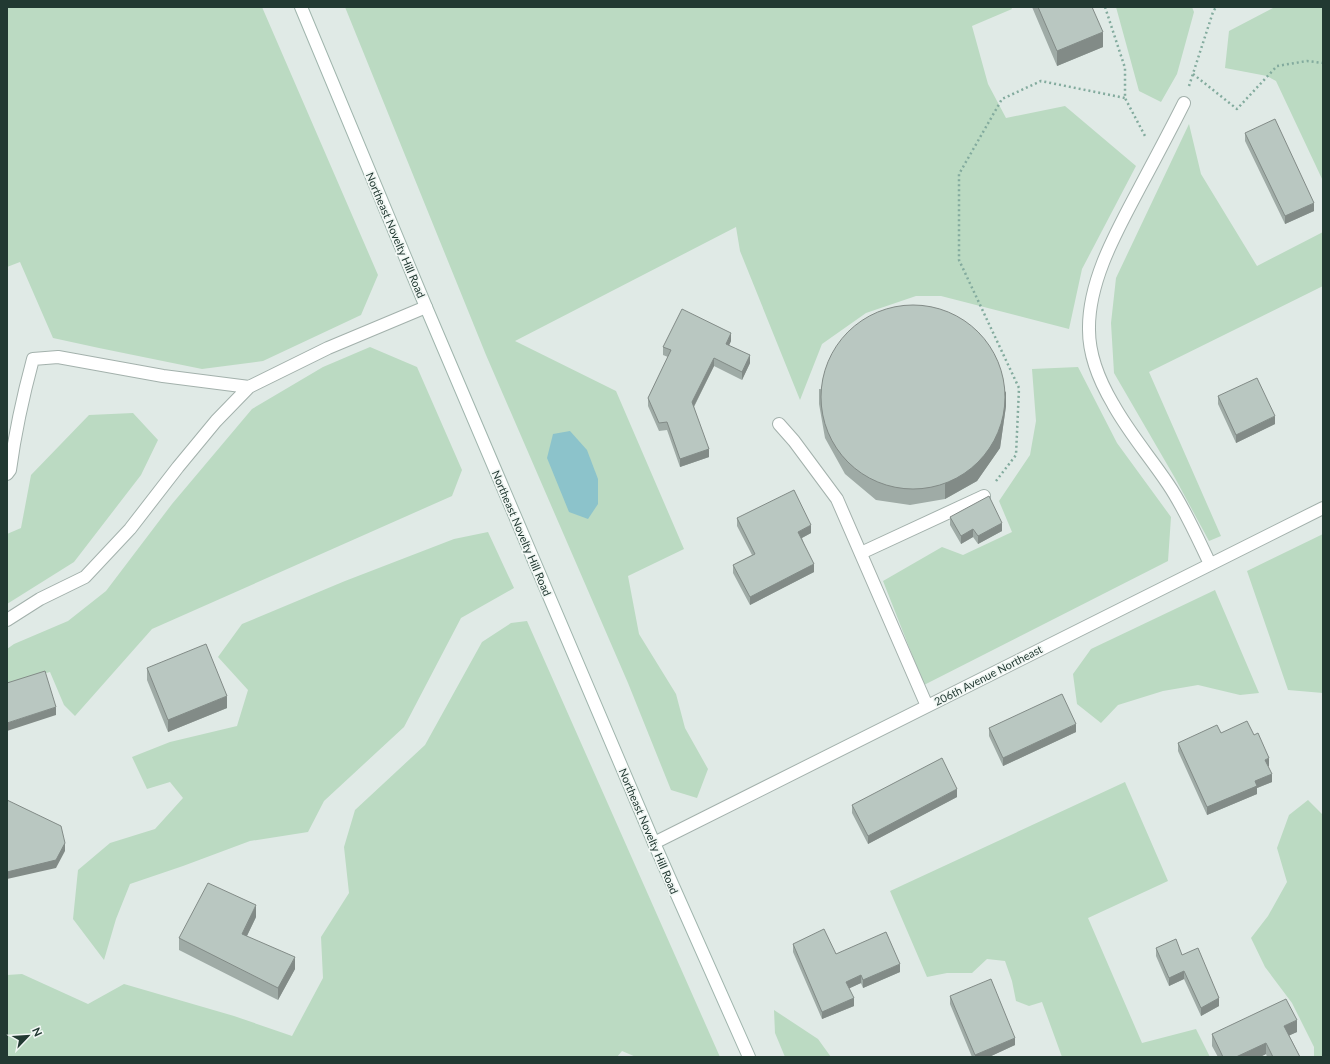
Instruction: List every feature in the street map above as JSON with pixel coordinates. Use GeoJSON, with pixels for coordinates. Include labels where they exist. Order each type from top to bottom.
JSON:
{"type":"FeatureCollection","features":[{"type":"Feature","properties":{"kind":"main road","name":"Northeast Novelty Hill Road"},"geometry":{"type":"LineString","coordinates":[[301,7],[426,307],[654,843],[749,1057]]}},
{"type":"Feature","properties":{"kind":"main road"},"geometry":{"type":"LineString","coordinates":[[1184,103],[1121,224],[1102,266],[1091,305],[1089,331],[1094,363],[1112,404],[1168,485],[1193,527],[1210,564]]}},
{"type":"Feature","properties":{"kind":"main road"},"geometry":{"type":"LineString","coordinates":[[7,620],[40,598],[85,576],[130,529],[216,421],[249,387],[328,348],[426,307]]}},
{"type":"Feature","properties":{"kind":"main road"},"geometry":{"type":"LineString","coordinates":[[7,474],[10,470],[24,392],[33,359],[58,357],[163,376],[249,387]]}},
{"type":"Feature","properties":{"kind":"main road"},"geometry":{"type":"LineString","coordinates":[[779,424],[837,499],[927,706]]}},
{"type":"Feature","properties":{"kind":"main road"},"geometry":{"type":"LineString","coordinates":[[861,553],[984,496]]}},
{"type":"Feature","properties":{"kind":"main road","name":"206th Avenue Northeast"},"geometry":{"type":"LineString","coordinates":[[654,843],[1323,508]]}},
{"type":"Feature","properties":{"kind":"path"},"geometry":{"type":"LineString","coordinates":[[1105,7],[1125,68],[1125,98],[1156,158]]}},
{"type":"Feature","properties":{"kind":"path"},"geometry":{"type":"LineString","coordinates":[[1211,7],[1213,12]]}},
{"type":"Feature","properties":{"kind":"path"},"geometry":{"type":"LineString","coordinates":[[1216,7],[1213,12],[1193,74],[1237,109],[1277,66],[1307,61],[1323,63]]}},
{"type":"Feature","properties":{"kind":"path"},"geometry":{"type":"LineString","coordinates":[[984,496],[1016,455],[1019,388],[959,260],[959,174],[1002,99],[1041,81],[1125,98]]}},
{"type":"Feature","properties":{"kind":"green space"},"geometry":{"type":"Polygon","coordinates":[[[7,7],[262,7],[378,275],[361,315],[263,361],[202,369],[53,338],[20,262],[7,267],[7,7]]]}},
{"type":"Feature","properties":{"kind":"green space"},"geometry":{"type":"Polygon","coordinates":[[[345,7],[1011,7],[1012,9],[972,26],[988,84],[1006,118],[1065,106],[1136,166],[1082,269],[1069,329],[941,296],[916,296],[866,313],[822,344],[800,400],[740,251],[736,227],[515,341],[616,391],[684,549],[628,576],[639,634],[676,694],[685,728],[708,769],[697,798],[671,790],[628,683],[486,355],[345,7]]]}},
{"type":"Feature","properties":{"kind":"green space"},"geometry":{"type":"Polygon","coordinates":[[[1116,7],[1192,7],[1194,12],[1177,74],[1161,102],[1139,91],[1116,7]]]}},
{"type":"Feature","properties":{"kind":"green space"},"geometry":{"type":"Polygon","coordinates":[[[1275,7],[1323,7],[1323,181],[1276,81],[1267,76],[1225,68],[1229,31],[1275,7]]]}},
{"type":"Feature","properties":{"kind":"green space"},"geometry":{"type":"Polygon","coordinates":[[[1189,124],[1201,174],[1257,266],[1323,232],[1323,286],[1149,372],[1221,536],[1209,541],[1175,478],[1114,373],[1111,323],[1116,278],[1189,124]]]}},
{"type":"Feature","properties":{"kind":"green space"},"geometry":{"type":"Polygon","coordinates":[[[370,347],[417,367],[462,470],[452,496],[152,629],[75,716],[64,705],[50,672],[7,684],[7,649],[14,644],[68,621],[106,591],[172,504],[252,409],[323,367],[370,347]]]}},
{"type":"Feature","properties":{"kind":"green space"},"geometry":{"type":"Polygon","coordinates":[[[1078,367],[1117,443],[1171,517],[1168,561],[924,685],[883,581],[942,547],[963,555],[1012,532],[999,501],[1030,455],[1036,421],[1032,369],[1078,367]]]}},
{"type":"Feature","properties":{"kind":"green space"},"geometry":{"type":"Polygon","coordinates":[[[133,413],[158,440],[141,475],[74,562],[7,604],[7,534],[21,528],[31,475],[89,415],[133,413]]]}},
{"type":"Feature","properties":{"kind":"green space"},"geometry":{"type":"Polygon","coordinates":[[[488,532],[514,588],[461,618],[404,727],[324,801],[308,832],[250,841],[130,884],[116,919],[104,960],[73,919],[78,870],[110,843],[155,829],[183,798],[170,782],[147,789],[132,757],[170,742],[237,726],[248,690],[218,657],[242,624],[345,581],[454,539],[488,532]]]}},
{"type":"Feature","properties":{"kind":"green space"},"geometry":{"type":"Polygon","coordinates":[[[1323,534],[1323,693],[1288,690],[1247,571],[1323,534]]]}},
{"type":"Feature","properties":{"kind":"green space"},"geometry":{"type":"Polygon","coordinates":[[[1215,590],[1259,693],[1240,695],[1198,685],[1163,691],[1118,705],[1101,723],[1077,704],[1073,674],[1091,649],[1215,590]]]}},
{"type":"Feature","properties":{"kind":"green space"},"geometry":{"type":"Polygon","coordinates":[[[527,621],[720,1057],[636,1057],[622,1051],[617,1057],[7,1057],[7,975],[22,974],[88,1004],[124,984],[234,1016],[292,1036],[323,978],[321,937],[349,893],[344,847],[355,810],[425,745],[482,642],[511,623],[527,621]]]}},
{"type":"Feature","properties":{"kind":"green space"},"geometry":{"type":"Polygon","coordinates":[[[1125,782],[1168,881],[1088,918],[1142,1043],[1196,1029],[1210,1057],[1062,1057],[1042,1002],[1029,1006],[1016,1001],[1012,981],[1005,961],[987,959],[972,973],[947,973],[927,977],[890,891],[1125,782]]]}},
{"type":"Feature","properties":{"kind":"green space"},"geometry":{"type":"Polygon","coordinates":[[[1308,800],[1323,815],[1323,1057],[1314,1057],[1314,1047],[1292,1003],[1265,967],[1251,938],[1268,916],[1287,882],[1277,848],[1289,815],[1308,800]]]}},
{"type":"Feature","properties":{"kind":"green space"},"geometry":{"type":"Polygon","coordinates":[[[774,1010],[818,1039],[831,1057],[785,1057],[775,1033],[774,1010]]]}},
{"type":"Feature","properties":{"kind":"water"},"geometry":{"type":"Polygon","coordinates":[[[570,431],[587,450],[598,479],[598,504],[588,519],[569,512],[547,458],[553,434],[570,431]]]}},
{"type":"Feature","properties":{"kind":"building"},"geometry":{"type":"Polygon","coordinates":[[[1038,7],[1092,7],[1103,32],[1057,51],[1038,7]]]}},
{"type":"Feature","properties":{"kind":"building"},"geometry":{"type":"Polygon","coordinates":[[[1275,119],[1314,203],[1285,216],[1245,133],[1275,119]]]}},
{"type":"Feature","properties":{"kind":"building"},"geometry":{"type":"Polygon","coordinates":[[[904,305],[922,305],[948,312],[964,321],[978,332],[989,346],[998,362],[1005,388],[1005,406],[998,432],[989,448],[978,462],[956,478],[940,485],[922,489],[904,489],[886,485],[870,478],[855,468],[842,455],[832,440],[825,424],[821,406],[821,388],[825,370],[832,354],[842,339],[855,326],[870,316],[886,309],[904,305]]]}},
{"type":"Feature","properties":{"kind":"building"},"geometry":{"type":"Polygon","coordinates":[[[682,309],[731,333],[726,344],[750,355],[742,372],[714,358],[692,402],[709,449],[680,459],[667,422],[659,423],[648,398],[671,350],[663,347],[682,309]]]}},
{"type":"Feature","properties":{"kind":"building"},"geometry":{"type":"Polygon","coordinates":[[[1257,378],[1275,416],[1236,435],[1218,396],[1257,378]]]}},
{"type":"Feature","properties":{"kind":"building"},"geometry":{"type":"Polygon","coordinates":[[[794,490],[811,525],[798,532],[814,564],[750,597],[733,565],[755,554],[737,518],[794,490]]]}},
{"type":"Feature","properties":{"kind":"building"},"geometry":{"type":"Polygon","coordinates":[[[989,496],[1002,523],[978,536],[973,529],[961,536],[950,517],[989,496]]]}},
{"type":"Feature","properties":{"kind":"building"},"geometry":{"type":"Polygon","coordinates":[[[206,644],[227,696],[168,720],[147,668],[206,644]]]}},
{"type":"Feature","properties":{"kind":"building"},"geometry":{"type":"Polygon","coordinates":[[[45,671],[56,707],[7,723],[7,683],[45,671]]]}},
{"type":"Feature","properties":{"kind":"building"},"geometry":{"type":"Polygon","coordinates":[[[1062,694],[1076,724],[1003,758],[989,728],[1062,694]]]}},
{"type":"Feature","properties":{"kind":"building"},"geometry":{"type":"Polygon","coordinates":[[[1247,721],[1254,735],[1258,733],[1269,758],[1265,760],[1272,774],[1255,781],[1257,786],[1207,807],[1178,743],[1217,725],[1221,733],[1247,721]]]}},
{"type":"Feature","properties":{"kind":"building"},"geometry":{"type":"Polygon","coordinates":[[[942,758],[957,789],[868,836],[852,805],[942,758]]]}},
{"type":"Feature","properties":{"kind":"building"},"geometry":{"type":"Polygon","coordinates":[[[7,800],[61,826],[65,843],[56,860],[7,872],[7,800]]]}},
{"type":"Feature","properties":{"kind":"building"},"geometry":{"type":"Polygon","coordinates":[[[208,883],[256,905],[242,934],[295,957],[278,988],[179,938],[208,883]]]}},
{"type":"Feature","properties":{"kind":"building"},"geometry":{"type":"Polygon","coordinates":[[[824,929],[836,954],[886,932],[900,964],[863,980],[861,975],[846,982],[854,998],[822,1012],[793,944],[824,929]]]}},
{"type":"Feature","properties":{"kind":"building"},"geometry":{"type":"Polygon","coordinates":[[[1176,939],[1182,955],[1198,948],[1219,998],[1201,1008],[1184,971],[1169,978],[1156,948],[1176,939]]]}},
{"type":"Feature","properties":{"kind":"building"},"geometry":{"type":"Polygon","coordinates":[[[991,979],[1015,1038],[975,1055],[950,996],[991,979]]]}},
{"type":"Feature","properties":{"kind":"building"},"geometry":{"type":"Polygon","coordinates":[[[1286,999],[1297,1020],[1284,1026],[1300,1057],[1273,1057],[1266,1043],[1236,1057],[1223,1057],[1212,1034],[1286,999]]]}}]}
